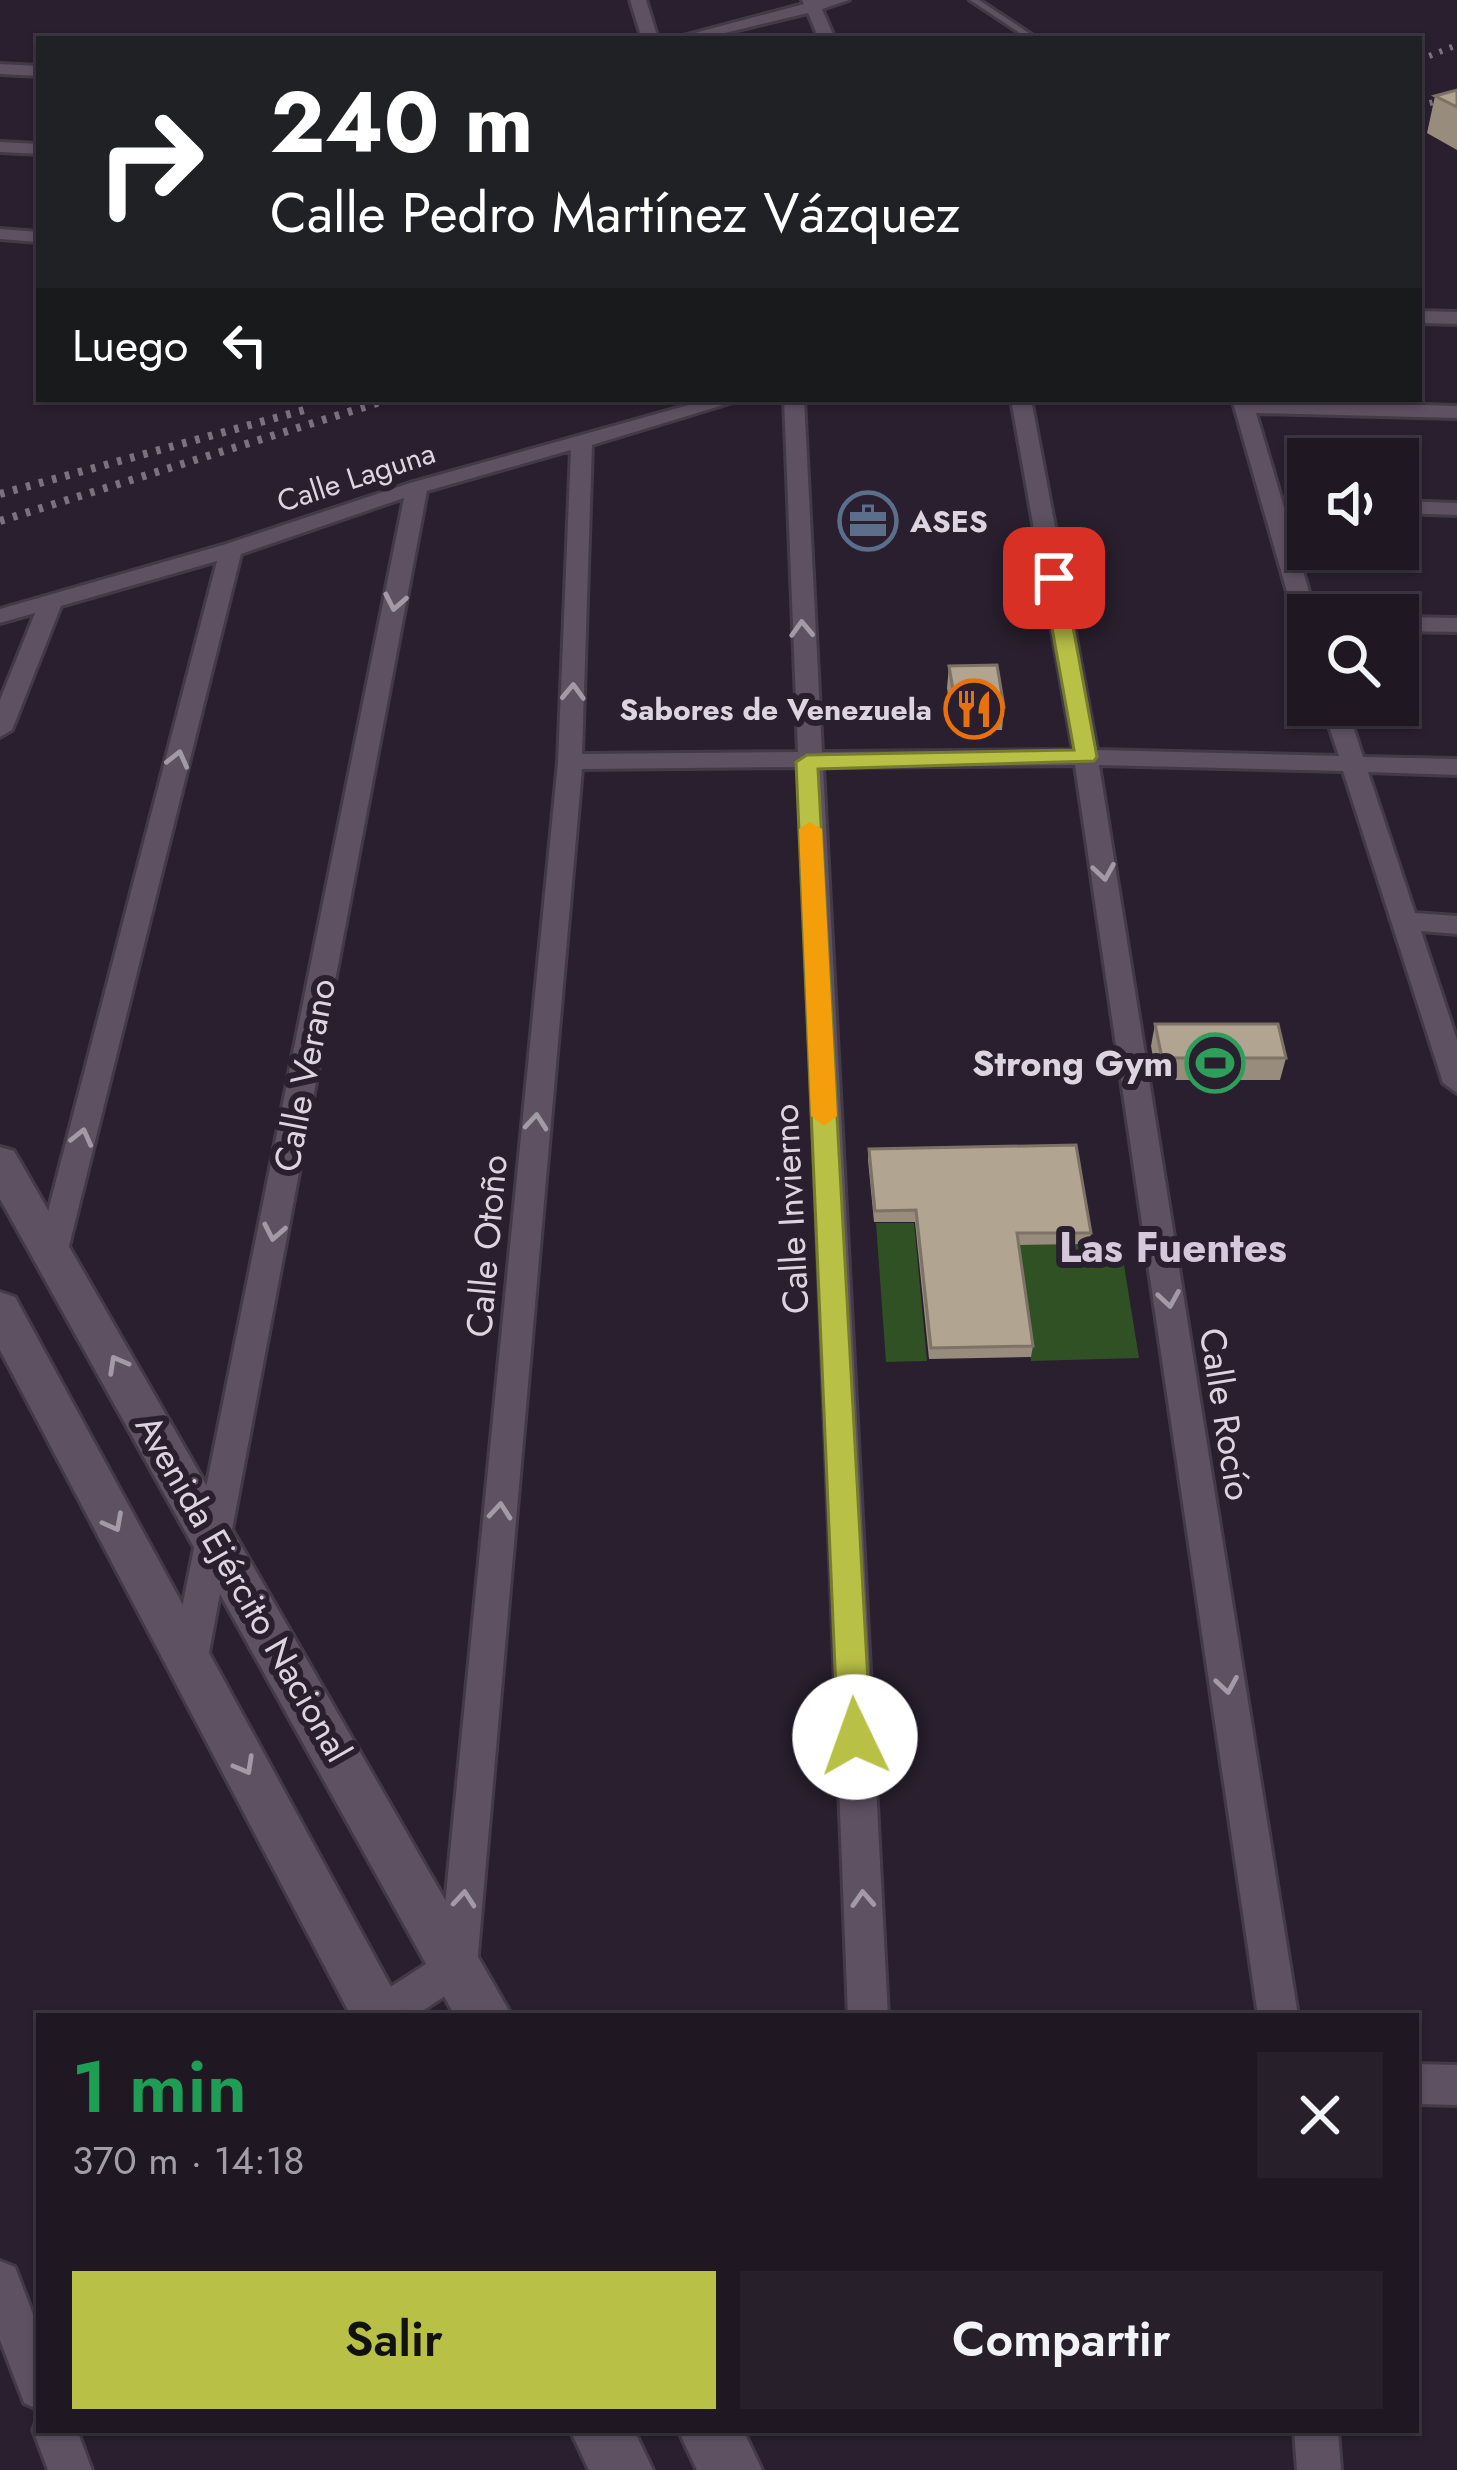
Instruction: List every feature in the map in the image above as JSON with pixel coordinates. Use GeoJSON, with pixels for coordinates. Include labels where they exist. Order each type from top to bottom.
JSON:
{"type":"FeatureCollection","features":[{"type":"Feature","properties":{"kind":"main road","name":"Avenida Ejército Nacional"},"geometry":{"type":"LineString","coordinates":[[0,1162],[483,2013]]}},
{"type":"Feature","properties":{"kind":"main road"},"geometry":{"type":"LineString","coordinates":[[0,1309],[378,2013]]}},
{"type":"Feature","properties":{"kind":"main road"},"geometry":{"type":"LineString","coordinates":[[603,2433],[622,2470]]}},
{"type":"Feature","properties":{"kind":"main road"},"geometry":{"type":"LineString","coordinates":[[711,2433],[731,2470]]}},
{"type":"Feature","properties":{"kind":"street"},"geometry":{"type":"LineString","coordinates":[[638,0],[649,36]]}},
{"type":"Feature","properties":{"kind":"street"},"geometry":{"type":"LineString","coordinates":[[691,36],[842,0]]}},
{"type":"Feature","properties":{"kind":"street"},"geometry":{"type":"LineString","coordinates":[[811,4],[826,36]]}},
{"type":"Feature","properties":{"kind":"street"},"geometry":{"type":"LineString","coordinates":[[0,69],[36,71]]}},
{"type":"Feature","properties":{"kind":"street"},"geometry":{"type":"LineString","coordinates":[[0,147],[36,149]]}},
{"type":"Feature","properties":{"kind":"street"},"geometry":{"type":"LineString","coordinates":[[0,234],[36,236]]}},
{"type":"Feature","properties":{"kind":"street"},"geometry":{"type":"LineString","coordinates":[[1422,317],[1457,318]]}},
{"type":"Feature","properties":{"kind":"street","name":"Calle Laguna"},"geometry":{"type":"LineString","coordinates":[[0,616],[230,550],[417,487],[722,402]]}},
{"type":"Feature","properties":{"kind":"street","name":"Calle Invierno"},"geometry":{"type":"LineString","coordinates":[[794,402],[868,2013]]}},
{"type":"Feature","properties":{"kind":"street","name":"Calle Rocío"},"geometry":{"type":"LineString","coordinates":[[1022,402],[1086,757],[1277,2013]]}},
{"type":"Feature","properties":{"kind":"street"},"geometry":{"type":"LineString","coordinates":[[1302,594],[1283,503],[1244,403],[1457,412]]}},
{"type":"Feature","properties":{"kind":"street","name":"Calle Otoño"},"geometry":{"type":"LineString","coordinates":[[458,1965],[570,762],[582,441]]}},
{"type":"Feature","properties":{"kind":"street","name":"Calle Verano"},"geometry":{"type":"LineString","coordinates":[[189,1663],[417,487]]}},
{"type":"Feature","properties":{"kind":"street"},"geometry":{"type":"LineString","coordinates":[[1419,507],[1457,508]]}},
{"type":"Feature","properties":{"kind":"street"},"geometry":{"type":"LineString","coordinates":[[53,1250],[230,550]]}},
{"type":"Feature","properties":{"kind":"street"},"geometry":{"type":"LineString","coordinates":[[0,730],[52,599]]}},
{"type":"Feature","properties":{"kind":"street"},"geometry":{"type":"LineString","coordinates":[[1419,624],[1457,625]]}},
{"type":"Feature","properties":{"kind":"street"},"geometry":{"type":"LineString","coordinates":[[1341,726],[1457,1083]]}},
{"type":"Feature","properties":{"kind":"street"},"geometry":{"type":"LineString","coordinates":[[570,762],[1086,757],[1457,767]]}},
{"type":"Feature","properties":{"kind":"street"},"geometry":{"type":"LineString","coordinates":[[1405,921],[1457,926]]}},
{"type":"Feature","properties":{"kind":"street"},"geometry":{"type":"LineString","coordinates":[[385,2013],[458,1965]]}},
{"type":"Feature","properties":{"kind":"street"},"geometry":{"type":"LineString","coordinates":[[1419,2084],[1457,2085]]}},
{"type":"Feature","properties":{"kind":"street"},"geometry":{"type":"LineString","coordinates":[[0,2282],[36,2379]]}},
{"type":"Feature","properties":{"kind":"street"},"geometry":{"type":"LineString","coordinates":[[1316,2433],[1319,2470]]}},
{"type":"Feature","properties":{"kind":"lane"},"geometry":{"type":"LineString","coordinates":[[974,0],[1029,36]]}},
{"type":"Feature","properties":{"kind":"green space"},"geometry":{"type":"Polygon","coordinates":[[[876,1223],[914,1223],[927,1361],[886,1362],[876,1223]]]}},
{"type":"Feature","properties":{"kind":"green space"},"geometry":{"type":"Polygon","coordinates":[[[1086,1244],[1088,1258],[1123,1259],[1139,1358],[1031,1361],[1017,1245],[1086,1244]]]}},
{"type":"Feature","properties":{"kind":"building"},"geometry":{"type":"Polygon","coordinates":[[[1457,90],[1457,107],[1435,96],[1457,90]]]}},
{"type":"Feature","properties":{"kind":"building"},"geometry":{"type":"Polygon","coordinates":[[[997,665],[1004,707],[956,708],[949,666],[997,665]]]}},
{"type":"Feature","properties":{"kind":"building"},"geometry":{"type":"Polygon","coordinates":[[[1155,1024],[1278,1024],[1286,1058],[1162,1058],[1155,1024]]]}},
{"type":"Feature","properties":{"kind":"building"},"geometry":{"type":"Polygon","coordinates":[[[1076,1145],[1091,1233],[1017,1233],[1033,1346],[931,1348],[916,1210],[875,1211],[869,1149],[1076,1145]]]}},
{"type":"Feature","properties":{"kind":"railway"},"geometry":{"type":"LineString","coordinates":[[1422,59],[1457,45]]}},
{"type":"Feature","properties":{"kind":"railway"},"geometry":{"type":"LineString","coordinates":[[1422,105],[1457,96]]}},
{"type":"Feature","properties":{"kind":"railway"},"geometry":{"type":"LineString","coordinates":[[0,521],[380,402]]}},
{"type":"Feature","properties":{"kind":"railway"},"geometry":{"type":"LineString","coordinates":[[0,494],[304,410]]}},
{"type":"Feature","properties":{"kind":"slow traffic"},"geometry":{"type":"LineString","coordinates":[[810,829],[824,1116]]}},
{"type":"Feature","properties":{"kind":"place","name":"ASES"},"geometry":{"type":"Point","coordinates":[868,521]}},
{"type":"Feature","properties":{"kind":"place","name":"Sabores de Venezuela"},"geometry":{"type":"Point","coordinates":[974,709]}},
{"type":"Feature","properties":{"kind":"place","name":"Strong Gym"},"geometry":{"type":"Point","coordinates":[1215,1063]}},
{"type":"Feature","properties":{"kind":"district","name":"Las Fuentes"},"geometry":{"type":"Point","coordinates":[1173,1247]}},
{"type":"Feature","properties":{"kind":"route"},"geometry":{"type":"LineString","coordinates":[[855,1737],[807,762],[1086,757],[1054,578]]}}]}
